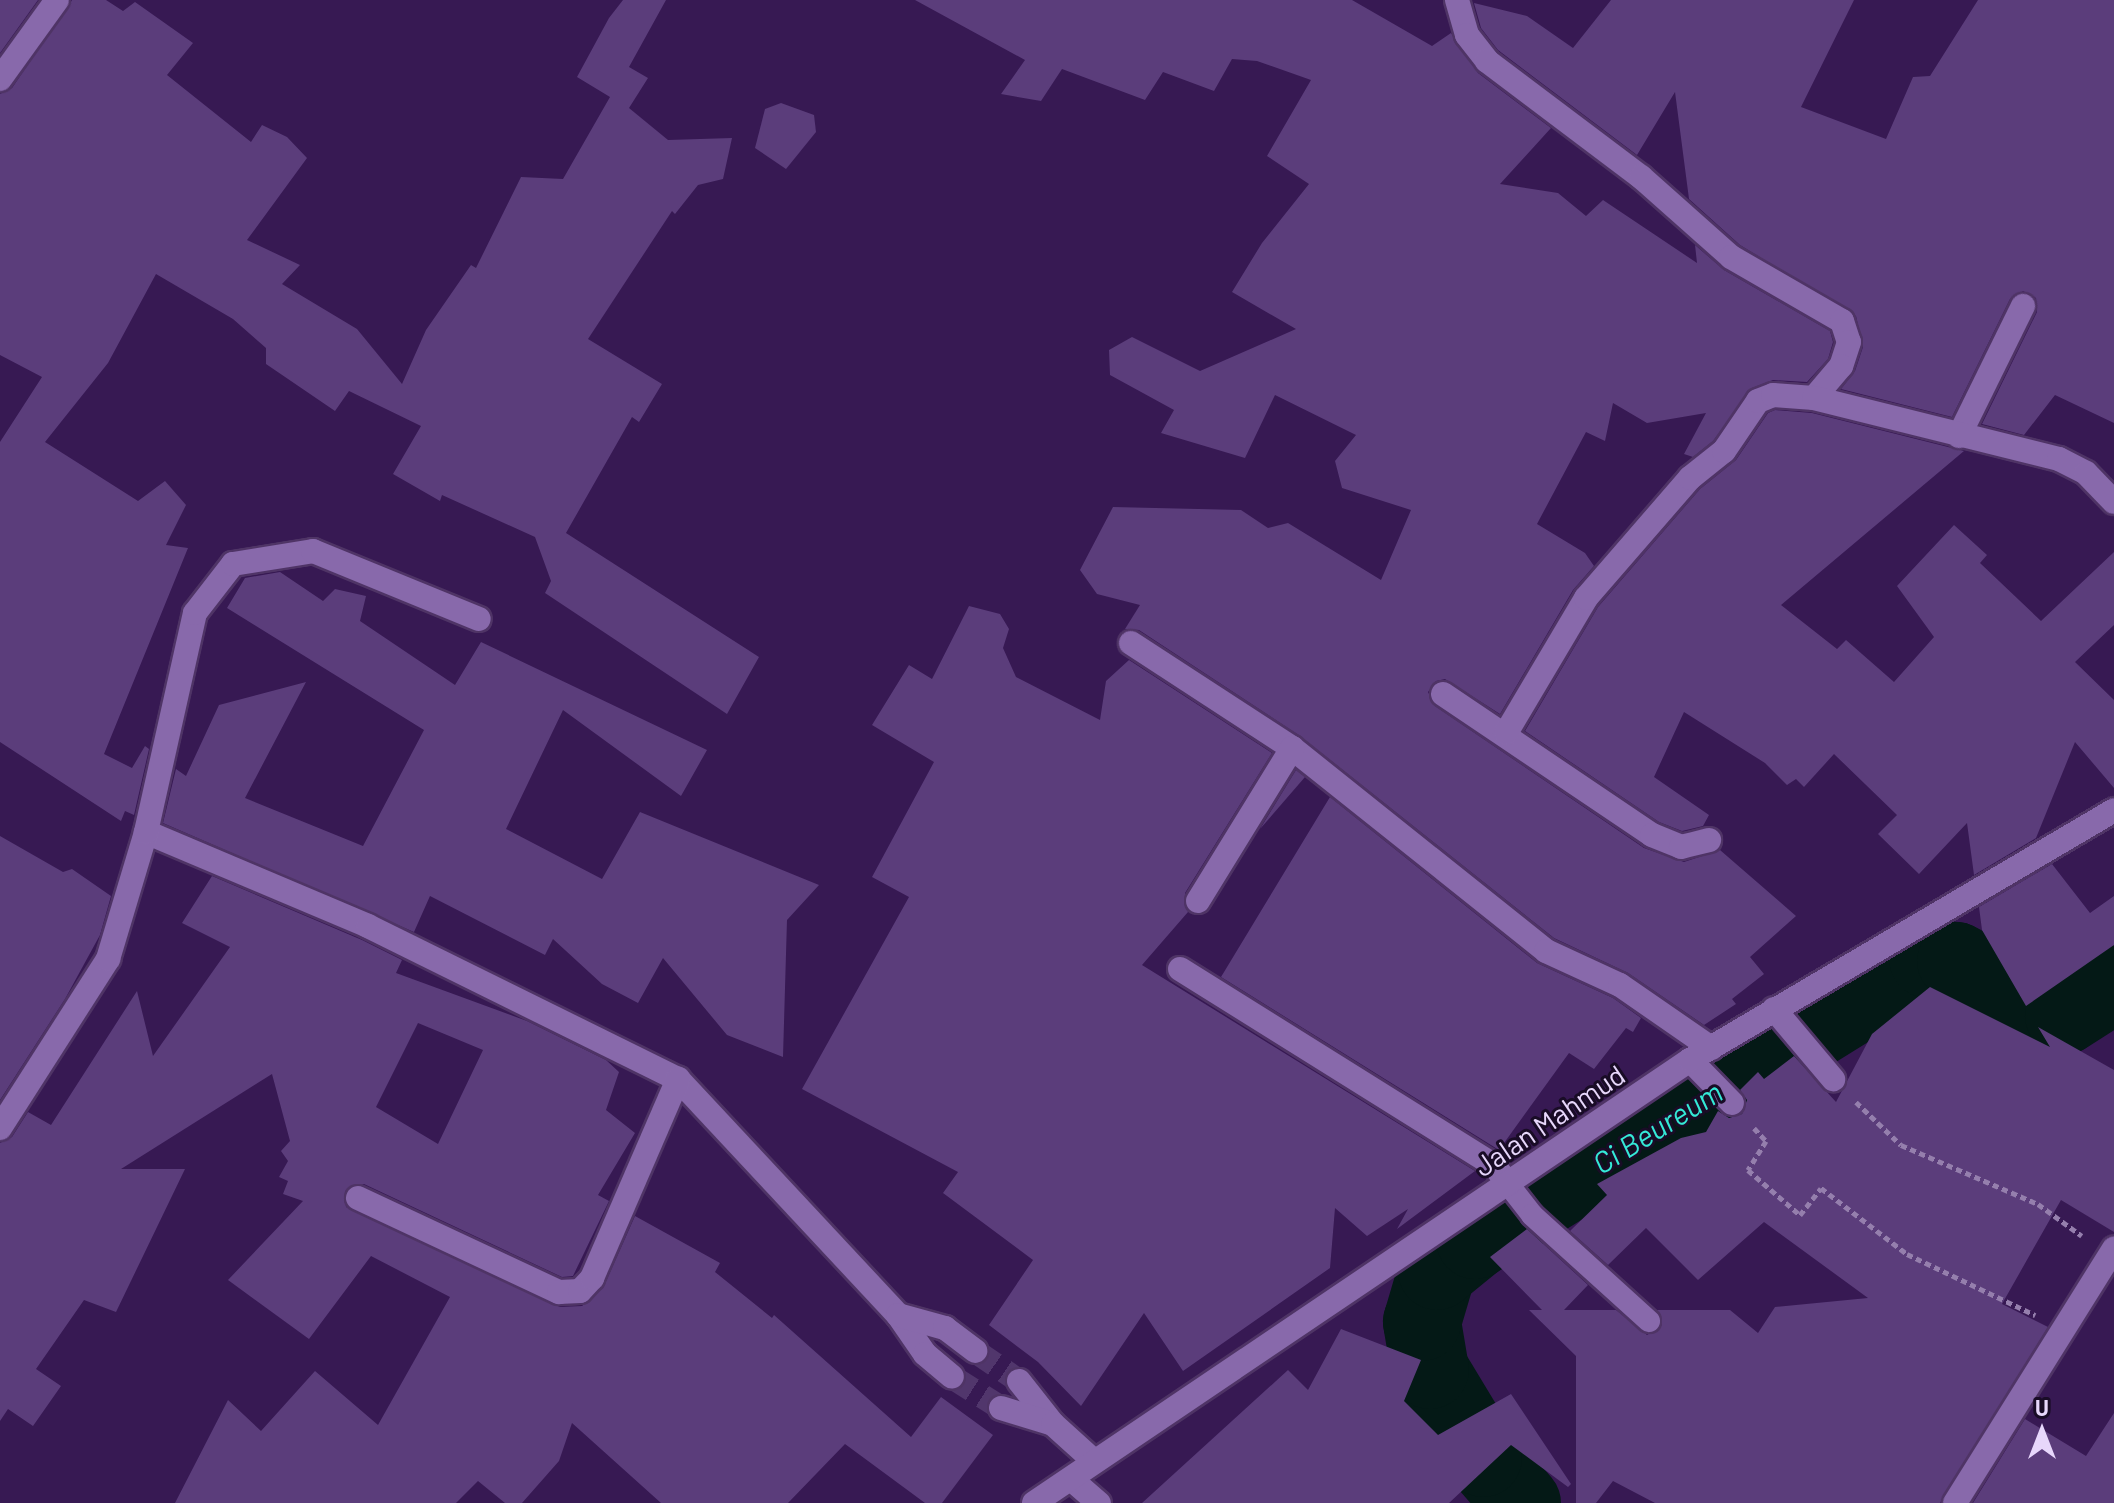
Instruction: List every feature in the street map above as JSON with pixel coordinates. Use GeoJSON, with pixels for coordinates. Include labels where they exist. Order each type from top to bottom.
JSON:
{"type":"FeatureCollection","features":[{"type":"Feature","properties":{"kind":"street"},"geometry":{"type":"LineString","coordinates":[[1457,0],[1467,35],[1487,61],[1641,177],[1731,257],[1842,321],[1849,342],[1841,366],[1814,398]]}},
{"type":"Feature","properties":{"kind":"street"},"geometry":{"type":"LineString","coordinates":[[0,79],[52,2]]}},
{"type":"Feature","properties":{"kind":"street"},"geometry":{"type":"LineString","coordinates":[[1959,436],[2023,306]]}},
{"type":"Feature","properties":{"kind":"street"},"geometry":{"type":"LineString","coordinates":[[1506,733],[1586,598],[1690,478],[1724,451],[1758,401],[1791,394],[1814,398],[2059,459],[2086,473],[2114,502]]}},
{"type":"Feature","properties":{"kind":"street"},"geometry":{"type":"LineString","coordinates":[[0,1128],[108,959],[146,832],[195,613],[233,564],[313,551],[479,619]]}},
{"type":"Feature","properties":{"kind":"street"},"geometry":{"type":"LineString","coordinates":[[1131,643],[1292,748],[1546,951],[1620,985],[1702,1062],[1732,1103]]}},
{"type":"Feature","properties":{"kind":"street"},"geometry":{"type":"LineString","coordinates":[[1443,694],[1506,733],[1652,835],[1681,847],[1709,840]]}},
{"type":"Feature","properties":{"kind":"street"},"geometry":{"type":"LineString","coordinates":[[1198,901],[1292,748]]}},
{"type":"Feature","properties":{"kind":"street","name":"Jalan Mahmud"},"geometry":{"type":"LineString","coordinates":[[1034,1503],[1702,1062],[1774,1009],[2114,810]]}},
{"type":"Feature","properties":{"kind":"street"},"geometry":{"type":"LineString","coordinates":[[146,832],[368,926],[678,1079],[898,1315],[925,1354],[952,1377]]}},
{"type":"Feature","properties":{"kind":"street"},"geometry":{"type":"LineString","coordinates":[[1180,969],[1494,1165],[1510,1188]]}},
{"type":"Feature","properties":{"kind":"street"},"geometry":{"type":"LineString","coordinates":[[1774,1009],[1833,1079]]}},
{"type":"Feature","properties":{"kind":"street"},"geometry":{"type":"LineString","coordinates":[[358,1198],[559,1292],[580,1291],[592,1278],[678,1079]]}},
{"type":"Feature","properties":{"kind":"street"},"geometry":{"type":"LineString","coordinates":[[1955,1503],[2112,1255]]}},
{"type":"Feature","properties":{"kind":"street"},"geometry":{"type":"LineString","coordinates":[[898,1315],[945,1328],[975,1351]]}},
{"type":"Feature","properties":{"kind":"street"},"geometry":{"type":"LineString","coordinates":[[1019,1381],[1053,1424],[1094,1461]]}},
{"type":"Feature","properties":{"kind":"street"},"geometry":{"type":"LineString","coordinates":[[1001,1408],[1053,1424]]}},
{"type":"Feature","properties":{"kind":"street"},"geometry":{"type":"LineString","coordinates":[[1071,1479],[1099,1503]]}},
{"type":"Feature","properties":{"kind":"lane"},"geometry":{"type":"LineString","coordinates":[[1510,1188],[1532,1215],[1649,1321]]}},
{"type":"Feature","properties":{"kind":"path"},"geometry":{"type":"LineString","coordinates":[[1833,1079],[1901,1145],[2038,1204],[2112,1255]]}},
{"type":"Feature","properties":{"kind":"path"},"geometry":{"type":"LineString","coordinates":[[1732,1103],[1766,1141],[1748,1170],[1800,1215],[1821,1188],[1907,1254],[2063,1328]]}},
{"type":"Feature","properties":{"kind":"building"},"geometry":{"type":"Polygon","coordinates":[[[0,0],[38,0],[0,53],[0,0]]]}},
{"type":"Feature","properties":{"kind":"building"},"geometry":{"type":"Polygon","coordinates":[[[72,0],[106,0],[123,11],[135,2],[193,43],[167,75],[251,142],[262,125],[287,137],[307,158],[247,240],[300,265],[282,284],[357,329],[402,384],[426,330],[471,265],[476,268],[521,177],[563,179],[610,97],[577,77],[609,18],[623,0],[666,0],[629,67],[648,78],[629,108],[668,140],[732,138],[723,179],[698,185],[675,214],[672,211],[588,339],[662,384],[639,422],[632,417],[566,533],[759,657],[727,714],[545,593],[551,581],[535,537],[442,495],[440,501],[393,474],[421,426],[349,391],[335,411],[266,364],[266,348],[233,319],[156,274],[108,363],[45,442],[138,501],[165,481],[186,505],[166,545],[188,548],[104,754],[132,768],[145,746],[149,749],[134,815],[125,811],[121,821],[0,742],[0,442],[42,377],[0,355],[0,94],[12,88],[72,0]]]}},
{"type":"Feature","properties":{"kind":"building"},"geometry":{"type":"Polygon","coordinates":[[[915,0],[1352,0],[1432,46],[1451,33],[1478,73],[1551,128],[1500,184],[1558,193],[1586,216],[1603,200],[1697,263],[1695,245],[1724,270],[1830,331],[1833,342],[1828,359],[1807,382],[1773,380],[1752,388],[1713,441],[1693,457],[1684,454],[1706,413],[1647,423],[1613,403],[1605,441],[1586,432],[1537,524],[1585,553],[1594,566],[1573,590],[1500,714],[1445,679],[1436,681],[1428,692],[1435,706],[1644,848],[1684,862],[1720,850],[1796,916],[1750,957],[1764,974],[1732,999],[1736,1004],[1704,1025],[1628,973],[1554,938],[1300,736],[1139,630],[1125,629],[1140,605],[1097,594],[1080,570],[1113,507],[1241,510],[1268,528],[1288,523],[1381,580],[1411,510],[1342,488],[1335,461],[1356,435],[1275,395],[1245,458],[1161,433],[1174,410],[1110,375],[1109,350],[1132,337],[1200,371],[1296,329],[1232,292],[1262,243],[1309,184],[1267,156],[1311,80],[1257,61],[1232,59],[1214,91],[1163,72],[1145,100],[1062,69],[1041,101],[1001,94],[1025,60],[915,0]]]}},
{"type":"Feature","properties":{"kind":"building"},"geometry":{"type":"Polygon","coordinates":[[[1611,0],[1854,0],[1801,107],[1886,139],[1913,77],[1930,76],[1978,0],[2114,0],[2114,423],[2055,395],[2024,435],[1982,424],[2037,312],[2036,298],[2023,291],[2010,299],[1952,417],[1841,389],[1855,371],[1863,347],[1856,316],[1740,245],[1689,199],[1675,92],[1637,155],[1498,50],[1481,28],[1474,3],[1527,16],[1573,48],[1611,0]]]}},
{"type":"Feature","properties":{"kind":"building"},"geometry":{"type":"Polygon","coordinates":[[[781,103],[814,115],[816,132],[786,169],[755,148],[765,109],[781,103]]]}},
{"type":"Feature","properties":{"kind":"building"},"geometry":{"type":"Polygon","coordinates":[[[1775,410],[1812,413],[1964,451],[1781,605],[1837,649],[1846,640],[1894,682],[1934,637],[1897,586],[1954,525],[1987,555],[1980,563],[2041,621],[2114,552],[2114,625],[2075,662],[2114,700],[2114,788],[2075,742],[2036,838],[1974,875],[1967,823],[1919,874],[1878,834],[1897,815],[1834,754],[1804,787],[1796,779],[1787,785],[1765,763],[1684,712],[1654,777],[1709,815],[1703,826],[1682,831],[1659,822],[1525,731],[1598,607],[1700,489],[1736,460],[1768,413],[1775,410]]]}},
{"type":"Feature","properties":{"kind":"building"},"geometry":{"type":"Polygon","coordinates":[[[280,572],[323,601],[335,589],[366,596],[360,621],[455,685],[481,642],[707,750],[681,796],[563,710],[506,829],[602,879],[640,812],[819,885],[787,920],[783,1057],[727,1035],[663,958],[638,1003],[602,984],[553,939],[545,955],[430,896],[414,932],[163,823],[176,769],[186,776],[219,705],[306,682],[245,798],[363,846],[424,730],[227,608],[245,578],[280,572]]]}},
{"type":"Feature","properties":{"kind":"building"},"geometry":{"type":"Polygon","coordinates":[[[969,606],[1000,614],[1009,629],[1003,648],[1016,677],[1100,720],[1106,681],[1129,660],[1272,753],[1185,893],[1188,912],[1142,965],[1475,1171],[1397,1229],[1408,1209],[1367,1236],[1335,1208],[1330,1268],[1183,1371],[1144,1313],[1081,1406],[1038,1362],[989,1325],[1033,1260],[943,1193],[958,1172],[802,1089],[909,897],[872,877],[934,762],[872,725],[909,665],[932,679],[969,606]]]}},
{"type":"Feature","properties":{"kind":"building"},"geometry":{"type":"Polygon","coordinates":[[[1296,770],[1305,777],[1260,829],[1296,770]]]}},
{"type":"Feature","properties":{"kind":"building"},"geometry":{"type":"Polygon","coordinates":[[[1330,797],[1537,963],[1613,998],[1641,1018],[1633,1032],[1626,1028],[1594,1069],[1569,1053],[1499,1150],[1221,977],[1330,797]]]}},
{"type":"Feature","properties":{"kind":"building"},"geometry":{"type":"Polygon","coordinates":[[[0,836],[63,872],[72,869],[111,896],[100,935],[65,999],[0,1100],[0,836]]]}},
{"type":"Feature","properties":{"kind":"building"},"geometry":{"type":"Polygon","coordinates":[[[2052,864],[2090,913],[2114,896],[2114,945],[2026,1006],[1982,930],[1979,907],[2052,864]]]}},
{"type":"Feature","properties":{"kind":"building"},"geometry":{"type":"Polygon","coordinates":[[[212,876],[402,960],[396,973],[527,1021],[606,1060],[619,1072],[606,1110],[635,1133],[598,1195],[609,1201],[573,1276],[562,1277],[364,1184],[345,1191],[346,1207],[560,1307],[582,1306],[603,1288],[635,1216],[720,1263],[715,1272],[772,1318],[774,1315],[911,1437],[941,1397],[993,1435],[942,1503],[925,1503],[845,1444],[788,1503],[661,1503],[572,1423],[559,1461],[522,1503],[505,1503],[478,1481],[456,1503],[175,1503],[228,1400],[261,1431],[315,1371],[378,1425],[450,1297],[371,1256],[309,1339],[228,1280],[303,1201],[283,1194],[288,1181],[279,1177],[288,1161],[281,1151],[290,1141],[272,1074],[121,1169],[185,1169],[116,1312],[84,1300],[36,1369],[61,1386],[33,1426],[8,1409],[0,1421],[0,1143],[12,1137],[28,1112],[51,1125],[137,991],[153,1056],[230,947],[182,923],[212,876]],[[418,1023],[376,1107],[438,1144],[483,1050],[418,1023]]]}},
{"type":"Feature","properties":{"kind":"building"},"geometry":{"type":"Polygon","coordinates":[[[1930,987],[2050,1047],[2038,1027],[2114,1070],[2114,1232],[2061,1200],[2002,1304],[2048,1327],[1940,1503],[1655,1503],[1613,1481],[1596,1503],[1576,1503],[1576,1356],[1529,1310],[1542,1310],[1490,1257],[1527,1229],[1588,1285],[1564,1310],[1616,1310],[1647,1335],[1662,1325],[1657,1310],[1730,1310],[1758,1333],[1775,1307],[1868,1298],[1764,1222],[1698,1280],[1646,1228],[1608,1265],[1570,1231],[1607,1195],[1597,1184],[1681,1138],[1706,1132],[1718,1111],[1729,1118],[1742,1114],[1747,1100],[1740,1090],[1758,1072],[1764,1079],[1794,1056],[1836,1102],[1872,1034],[1930,987]]]}},
{"type":"Feature","properties":{"kind":"building"},"geometry":{"type":"Polygon","coordinates":[[[1341,1329],[1421,1360],[1404,1401],[1438,1435],[1511,1394],[1571,1484],[1568,1487],[1511,1445],[1449,1503],[1142,1503],[1288,1370],[1308,1390],[1341,1329]]]}},
{"type":"Feature","properties":{"kind":"building"},"geometry":{"type":"Polygon","coordinates":[[[2114,1413],[2114,1503],[1973,1503],[2025,1419],[2086,1456],[2114,1413]]]}},
{"type":"Feature","properties":{"kind":"waterway","name":"Ci Beureum"},"geometry":{"type":"LineString","coordinates":[[1522,1503],[1483,1458],[1430,1370],[1422,1322],[1437,1271],[1475,1240],[1928,959],[1956,961],[2064,1016],[2114,984]]}},
{"type":"Feature","properties":{"kind":"tunnel"},"geometry":{"type":"LineString","coordinates":[[975,1351],[1019,1381]]}},
{"type":"Feature","properties":{"kind":"tunnel"},"geometry":{"type":"LineString","coordinates":[[952,1377],[1001,1408]]}}]}
